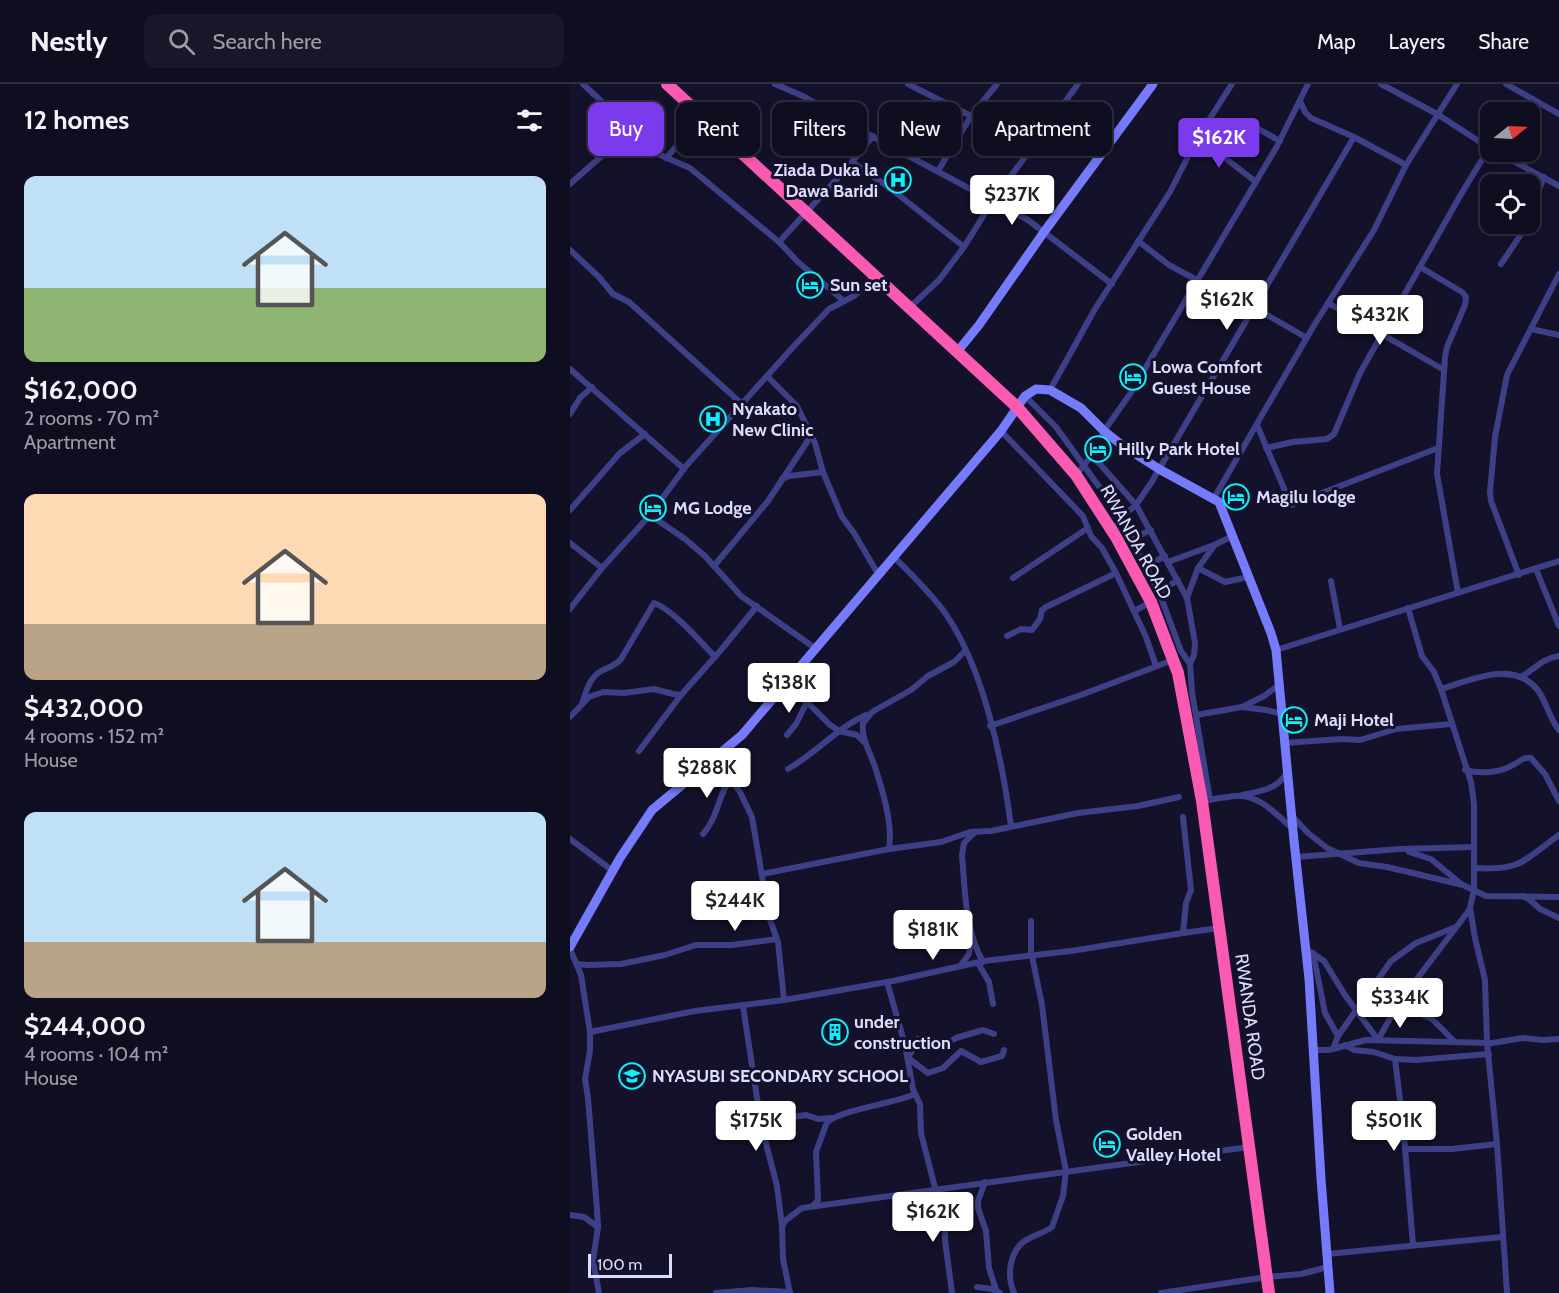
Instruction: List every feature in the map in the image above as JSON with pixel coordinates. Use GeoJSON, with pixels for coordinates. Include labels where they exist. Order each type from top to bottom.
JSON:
{"type":"FeatureCollection","features":[{"type":"Feature","properties":{"kind":"highway","name":"RWANDA ROAD"},"geometry":{"type":"LineString","coordinates":[[667,84],[686,102]]}},
{"type":"Feature","properties":{"kind":"highway","name":"RWANDA ROAD"},"geometry":{"type":"LineString","coordinates":[[744,156],[957,351],[1021,402],[1079,470],[1113,532],[1155,597],[1183,695],[1206,800],[1220,928],[1269,1293]]}},
{"type":"Feature","properties":{"kind":"street"},"geometry":{"type":"LineString","coordinates":[[583,84],[602,102]]}},
{"type":"Feature","properties":{"kind":"street"},"geometry":{"type":"LineString","coordinates":[[775,84],[805,97],[1028,220],[1112,284]]}},
{"type":"Feature","properties":{"kind":"street"},"geometry":{"type":"LineString","coordinates":[[792,92],[797,84]]}},
{"type":"Feature","properties":{"kind":"street"},"geometry":{"type":"LineString","coordinates":[[908,84],[971,116]]}},
{"type":"Feature","properties":{"kind":"street"},"geometry":{"type":"LineString","coordinates":[[938,171],[971,116],[997,84]]}},
{"type":"Feature","properties":{"kind":"street"},"geometry":{"type":"LineString","coordinates":[[909,308],[939,280],[964,247],[992,202],[1078,84]]}},
{"type":"Feature","properties":{"kind":"street"},"geometry":{"type":"LineString","coordinates":[[957,351],[979,325],[1153,84]]}},
{"type":"Feature","properties":{"kind":"street"},"geometry":{"type":"LineString","coordinates":[[1050,390],[1095,309],[1170,192],[1198,137],[1232,84]]}},
{"type":"Feature","properties":{"kind":"street"},"geometry":{"type":"LineString","coordinates":[[1288,773],[1282,782],[1271,788],[1206,800],[1190,664],[1155,597],[1145,567],[1121,517],[1079,470],[1092,455],[1104,431],[1130,394],[1256,182],[1280,141],[1308,84]]}},
{"type":"Feature","properties":{"kind":"street"},"geometry":{"type":"LineString","coordinates":[[1381,84],[1437,114],[1480,142]]}},
{"type":"Feature","properties":{"kind":"street"},"geometry":{"type":"LineString","coordinates":[[1214,498],[1307,338],[1374,230],[1406,165],[1457,84]]}},
{"type":"Feature","properties":{"kind":"street"},"geometry":{"type":"LineString","coordinates":[[1506,84],[1559,114]]}},
{"type":"Feature","properties":{"kind":"street"},"geometry":{"type":"LineString","coordinates":[[1300,100],[1302,107],[1311,118],[1354,137],[1406,165]]}},
{"type":"Feature","properties":{"kind":"street"},"geometry":{"type":"LineString","coordinates":[[1253,126],[1280,141]]}},
{"type":"Feature","properties":{"kind":"street"},"geometry":{"type":"LineString","coordinates":[[780,242],[873,136]]}},
{"type":"Feature","properties":{"kind":"street"},"geometry":{"type":"LineString","coordinates":[[1198,137],[1256,182]]}},
{"type":"Feature","properties":{"kind":"street"},"geometry":{"type":"LineString","coordinates":[[1113,532],[1121,517],[1136,505],[1159,469],[1354,137]]}},
{"type":"Feature","properties":{"kind":"street"},"geometry":{"type":"LineString","coordinates":[[666,158],[676,147]]}},
{"type":"Feature","properties":{"kind":"street"},"geometry":{"type":"LineString","coordinates":[[570,184],[602,156]]}},
{"type":"Feature","properties":{"kind":"street"},"geometry":{"type":"LineString","coordinates":[[664,156],[690,168],[780,242],[798,262],[844,301]]}},
{"type":"Feature","properties":{"kind":"street"},"geometry":{"type":"LineString","coordinates":[[852,162],[890,188],[964,247]]}},
{"type":"Feature","properties":{"kind":"street"},"geometry":{"type":"LineString","coordinates":[[1266,448],[1331,437],[1360,373],[1382,333],[1482,162]]}},
{"type":"Feature","properties":{"kind":"street"},"geometry":{"type":"LineString","coordinates":[[1516,162],[1559,186]]}},
{"type":"Feature","properties":{"kind":"street"},"geometry":{"type":"LineString","coordinates":[[1540,187],[1544,177]]}},
{"type":"Feature","properties":{"kind":"street"},"geometry":{"type":"LineString","coordinates":[[1501,264],[1521,234]]}},
{"type":"Feature","properties":{"kind":"street"},"geometry":{"type":"LineString","coordinates":[[1138,241],[1169,265],[1197,280]]}},
{"type":"Feature","properties":{"kind":"street"},"geometry":{"type":"LineString","coordinates":[[570,250],[599,277],[612,293],[629,302],[742,404]]}},
{"type":"Feature","properties":{"kind":"street"},"geometry":{"type":"LineString","coordinates":[[1420,267],[1462,292],[1466,297],[1466,304],[1447,347],[1437,474],[1458,593]]}},
{"type":"Feature","properties":{"kind":"street"},"geometry":{"type":"LineString","coordinates":[[1519,574],[1494,510],[1490,492],[1495,437],[1507,375],[1559,274]]}},
{"type":"Feature","properties":{"kind":"street"},"geometry":{"type":"LineString","coordinates":[[570,609],[602,568],[650,515],[684,469],[767,376],[829,309],[854,296],[875,276]]}},
{"type":"Feature","properties":{"kind":"street"},"geometry":{"type":"LineString","coordinates":[[1328,303],[1444,370]]}},
{"type":"Feature","properties":{"kind":"street"},"geometry":{"type":"LineString","coordinates":[[1255,308],[1307,338]]}},
{"type":"Feature","properties":{"kind":"street"},"geometry":{"type":"LineString","coordinates":[[1531,329],[1559,335]]}},
{"type":"Feature","properties":{"kind":"street"},"geometry":{"type":"LineString","coordinates":[[570,369],[684,469]]}},
{"type":"Feature","properties":{"kind":"street"},"geometry":{"type":"LineString","coordinates":[[767,376],[797,406],[811,433],[823,472],[842,517],[859,540],[878,574]]}},
{"type":"Feature","properties":{"kind":"street"},"geometry":{"type":"LineString","coordinates":[[570,414],[580,398],[592,387]]}},
{"type":"Feature","properties":{"kind":"street"},"geometry":{"type":"LineString","coordinates":[[599,1293],[593,1260],[598,1227],[585,1079],[590,1051],[590,1032],[578,964],[570,948],[613,871],[652,810],[742,735],[1001,431],[1021,402],[1036,389],[1050,390],[1081,408],[1104,431],[1159,469],[1214,498],[1223,508],[1276,650],[1293,830],[1309,951],[1323,1006],[1338,1036]]}},
{"type":"Feature","properties":{"kind":"street"},"geometry":{"type":"LineString","coordinates":[[1257,425],[1291,505],[1438,448]]}},
{"type":"Feature","properties":{"kind":"street"},"geometry":{"type":"LineString","coordinates":[[1001,431],[1083,516],[1116,573],[1156,666]]}},
{"type":"Feature","properties":{"kind":"street"},"geometry":{"type":"LineString","coordinates":[[714,566],[768,501],[811,433]]}},
{"type":"Feature","properties":{"kind":"street"},"geometry":{"type":"LineString","coordinates":[[570,510],[620,453],[645,434]]}},
{"type":"Feature","properties":{"kind":"street"},"geometry":{"type":"LineString","coordinates":[[1092,455],[1136,505],[1187,598],[1195,643],[1194,655],[1190,664]]}},
{"type":"Feature","properties":{"kind":"street"},"geometry":{"type":"LineString","coordinates":[[781,480],[789,476],[823,472]]}},
{"type":"Feature","properties":{"kind":"street"},"geometry":{"type":"LineString","coordinates":[[650,515],[685,539],[741,596],[815,648]]}},
{"type":"Feature","properties":{"kind":"street"},"geometry":{"type":"LineString","coordinates":[[1013,578],[1088,528]]}},
{"type":"Feature","properties":{"kind":"street"},"geometry":{"type":"LineString","coordinates":[[1131,539],[1150,530]]}},
{"type":"Feature","properties":{"kind":"street"},"geometry":{"type":"LineString","coordinates":[[1145,567],[1214,545],[1233,536]]}},
{"type":"Feature","properties":{"kind":"street"},"geometry":{"type":"LineString","coordinates":[[570,543],[602,568]]}},
{"type":"Feature","properties":{"kind":"street"},"geometry":{"type":"LineString","coordinates":[[1187,598],[1198,568],[1214,545]]}},
{"type":"Feature","properties":{"kind":"street"},"geometry":{"type":"LineString","coordinates":[[893,556],[925,587],[944,611],[978,679],[1002,772],[1011,826]]}},
{"type":"Feature","properties":{"kind":"street"},"geometry":{"type":"LineString","coordinates":[[1276,650],[1559,561]]}},
{"type":"Feature","properties":{"kind":"street"},"geometry":{"type":"LineString","coordinates":[[1198,568],[1225,582],[1248,577]]}},
{"type":"Feature","properties":{"kind":"street"},"geometry":{"type":"LineString","coordinates":[[1536,569],[1559,626]]}},
{"type":"Feature","properties":{"kind":"street"},"geometry":{"type":"LineString","coordinates":[[1007,636],[1021,629],[1032,630],[1042,610],[1046,607],[1116,573]]}},
{"type":"Feature","properties":{"kind":"street"},"geometry":{"type":"LineString","coordinates":[[1134,611],[1178,579]]}},
{"type":"Feature","properties":{"kind":"street"},"geometry":{"type":"LineString","coordinates":[[1331,581],[1340,629]]}},
{"type":"Feature","properties":{"kind":"street"},"geometry":{"type":"LineString","coordinates":[[582,704],[586,691],[595,676],[621,659],[654,603],[670,612],[716,657]]}},
{"type":"Feature","properties":{"kind":"street"},"geometry":{"type":"LineString","coordinates":[[639,750],[681,695],[716,657],[757,606]]}},
{"type":"Feature","properties":{"kind":"street"},"geometry":{"type":"LineString","coordinates":[[1378,1040],[1398,1004],[1470,908],[1474,890],[1474,804],[1471,782],[1465,770],[1441,688],[1434,672],[1422,656],[1408,608]]}},
{"type":"Feature","properties":{"kind":"street"},"geometry":{"type":"LineString","coordinates":[[788,769],[847,724],[911,690],[928,676],[954,662],[965,651]]}},
{"type":"Feature","properties":{"kind":"street"},"geometry":{"type":"LineString","coordinates":[[1520,677],[1544,660],[1559,656]]}},
{"type":"Feature","properties":{"kind":"street"},"geometry":{"type":"LineString","coordinates":[[990,726],[1173,660]]}},
{"type":"Feature","properties":{"kind":"street"},"geometry":{"type":"LineString","coordinates":[[1441,688],[1505,673],[1520,677],[1536,688],[1559,730]]}},
{"type":"Feature","properties":{"kind":"street"},"geometry":{"type":"LineString","coordinates":[[784,684],[839,731],[857,735],[866,745]]}},
{"type":"Feature","properties":{"kind":"street"},"geometry":{"type":"LineString","coordinates":[[1196,715],[1242,707],[1264,696],[1279,684]]}},
{"type":"Feature","properties":{"kind":"street"},"geometry":{"type":"LineString","coordinates":[[570,717],[589,697],[607,692],[624,693],[654,689],[681,695]]}},
{"type":"Feature","properties":{"kind":"street"},"geometry":{"type":"LineString","coordinates":[[787,735],[796,724],[807,702]]}},
{"type":"Feature","properties":{"kind":"street"},"geometry":{"type":"LineString","coordinates":[[1242,707],[1282,714]]}},
{"type":"Feature","properties":{"kind":"street"},"geometry":{"type":"LineString","coordinates":[[872,712],[862,723],[862,732],[875,768],[890,829],[889,849]]}},
{"type":"Feature","properties":{"kind":"street"},"geometry":{"type":"LineString","coordinates":[[1284,743],[1360,740],[1396,729],[1451,724]]}},
{"type":"Feature","properties":{"kind":"street"},"geometry":{"type":"LineString","coordinates":[[717,757],[749,808],[769,917],[777,939],[784,1000]]}},
{"type":"Feature","properties":{"kind":"street"},"geometry":{"type":"LineString","coordinates":[[1465,770],[1476,773],[1487,772],[1511,766],[1522,758],[1531,758],[1545,774],[1559,801]]}},
{"type":"Feature","properties":{"kind":"street"},"geometry":{"type":"LineString","coordinates":[[703,834],[716,815],[721,794],[730,779]]}},
{"type":"Feature","properties":{"kind":"street"},"geometry":{"type":"LineString","coordinates":[[1238,795],[1269,807],[1293,830]]}},
{"type":"Feature","properties":{"kind":"street"},"geometry":{"type":"LineString","coordinates":[[762,874],[889,849],[941,842],[975,832],[1078,813],[1138,806],[1179,797]]}},
{"type":"Feature","properties":{"kind":"street"},"geometry":{"type":"LineString","coordinates":[[1292,816],[1315,838],[1341,855],[1359,863],[1387,867],[1463,885],[1486,896],[1559,897]]}},
{"type":"Feature","properties":{"kind":"street"},"geometry":{"type":"LineString","coordinates":[[1183,817],[1191,890],[1186,903],[1183,933]]}},
{"type":"Feature","properties":{"kind":"street"},"geometry":{"type":"LineString","coordinates":[[975,832],[964,843],[962,855],[971,930],[980,962],[989,982],[993,1004]]}},
{"type":"Feature","properties":{"kind":"street"},"geometry":{"type":"LineString","coordinates":[[1474,868],[1498,868],[1524,862],[1559,835]]}},
{"type":"Feature","properties":{"kind":"street"},"geometry":{"type":"LineString","coordinates":[[570,839],[613,871]]}},
{"type":"Feature","properties":{"kind":"street"},"geometry":{"type":"LineString","coordinates":[[1296,857],[1400,849],[1474,847]]}},
{"type":"Feature","properties":{"kind":"street"},"geometry":{"type":"LineString","coordinates":[[1400,849],[1426,856],[1463,885]]}},
{"type":"Feature","properties":{"kind":"street"},"geometry":{"type":"LineString","coordinates":[[1520,895],[1559,918]]}},
{"type":"Feature","properties":{"kind":"street"},"geometry":{"type":"LineString","coordinates":[[1470,908],[1485,980],[1487,1043],[1497,1144],[1507,1293]]}},
{"type":"Feature","properties":{"kind":"street"},"geometry":{"type":"LineString","coordinates":[[1014,1293],[1010,1283],[1011,1259],[1023,1242],[1041,1235],[1052,1227],[1064,1189],[1066,1171],[1056,1120],[1042,1005],[1032,956],[1030,921]]}},
{"type":"Feature","properties":{"kind":"street"},"geometry":{"type":"LineString","coordinates":[[1333,1049],[1338,1036],[1391,961],[1416,943],[1457,927]]}},
{"type":"Feature","properties":{"kind":"street"},"geometry":{"type":"LineString","coordinates":[[590,1032],[674,1014],[784,1000],[886,982],[980,962],[1220,928]]}},
{"type":"Feature","properties":{"kind":"street"},"geometry":{"type":"LineString","coordinates":[[959,967],[967,959],[970,951],[971,930]]}},
{"type":"Feature","properties":{"kind":"street"},"geometry":{"type":"LineString","coordinates":[[578,964],[621,964],[665,955],[696,945],[732,945],[777,939]]}},
{"type":"Feature","properties":{"kind":"street"},"geometry":{"type":"LineString","coordinates":[[1309,951],[1324,961],[1344,995],[1378,1040]]}},
{"type":"Feature","properties":{"kind":"street"},"geometry":{"type":"LineString","coordinates":[[1309,951],[1313,1050],[1330,1293]]}},
{"type":"Feature","properties":{"kind":"street"},"geometry":{"type":"LineString","coordinates":[[1377,981],[1398,1004],[1432,1019],[1454,1041]]}},
{"type":"Feature","properties":{"kind":"street"},"geometry":{"type":"LineString","coordinates":[[886,982],[908,1058],[915,1094],[920,1104],[921,1133],[945,1227],[952,1293]]}},
{"type":"Feature","properties":{"kind":"street"},"geometry":{"type":"LineString","coordinates":[[716,1293],[752,1290],[790,1292],[783,1259],[777,1186],[760,1115],[743,1006]]}},
{"type":"Feature","properties":{"kind":"street"},"geometry":{"type":"LineString","coordinates":[[908,1058],[918,1039],[928,1047],[946,1044],[983,1030],[993,1034]]}},
{"type":"Feature","properties":{"kind":"street"},"geometry":{"type":"LineString","coordinates":[[1313,1050],[1333,1049],[1366,1040],[1487,1043],[1523,1038],[1559,1039]]}},
{"type":"Feature","properties":{"kind":"street"},"geometry":{"type":"LineString","coordinates":[[1345,1045],[1354,1050],[1374,1052],[1395,1059],[1416,1060],[1489,1054]]}},
{"type":"Feature","properties":{"kind":"street"},"geometry":{"type":"LineString","coordinates":[[908,1058],[928,1073],[943,1068],[961,1051],[981,1062],[1002,1056],[1004,1050]]}},
{"type":"Feature","properties":{"kind":"street"},"geometry":{"type":"LineString","coordinates":[[1395,1059],[1413,1245]]}},
{"type":"Feature","properties":{"kind":"street"},"geometry":{"type":"LineString","coordinates":[[760,1115],[773,1120],[806,1115],[818,1119],[832,1118],[915,1094]]}},
{"type":"Feature","properties":{"kind":"street"},"geometry":{"type":"LineString","coordinates":[[813,1206],[818,1200],[816,1152],[826,1124],[832,1118]]}},
{"type":"Feature","properties":{"kind":"street"},"geometry":{"type":"LineString","coordinates":[[1405,1149],[1452,1149],[1497,1144]]}},
{"type":"Feature","properties":{"kind":"street"},"geometry":{"type":"LineString","coordinates":[[782,1226],[799,1209],[813,1206],[1249,1147]]}},
{"type":"Feature","properties":{"kind":"street"},"geometry":{"type":"LineString","coordinates":[[985,1182],[978,1201],[978,1208],[986,1231],[989,1268],[998,1292]]}},
{"type":"Feature","properties":{"kind":"street"},"geometry":{"type":"LineString","coordinates":[[570,1215],[584,1217],[598,1227]]}},
{"type":"Feature","properties":{"kind":"street"},"geometry":{"type":"LineString","coordinates":[[1327,1254],[1502,1237]]}},
{"type":"Feature","properties":{"kind":"street"},"geometry":{"type":"LineString","coordinates":[[1161,1293],[1301,1274],[1328,1268]]}},
{"type":"Feature","properties":{"kind":"street"},"geometry":{"type":"LineString","coordinates":[[977,1287],[998,1292]]}},
{"type":"Feature","properties":{"kind":"place","name":"Ziada Duka la Dawa Baridi"},"geometry":{"type":"Point","coordinates":[898,180]}},
{"type":"Feature","properties":{"kind":"place","name":"Sun set"},"geometry":{"type":"Point","coordinates":[810,285]}},
{"type":"Feature","properties":{"kind":"place","name":"Lowa Comfort Guest House"},"geometry":{"type":"Point","coordinates":[1133,377]}},
{"type":"Feature","properties":{"kind":"place","name":"Nyakato New Clinic"},"geometry":{"type":"Point","coordinates":[713,419]}},
{"type":"Feature","properties":{"kind":"place","name":"Hilly Park Hotel"},"geometry":{"type":"Point","coordinates":[1098,449]}},
{"type":"Feature","properties":{"kind":"place","name":"Magilu lodge"},"geometry":{"type":"Point","coordinates":[1236,497]}},
{"type":"Feature","properties":{"kind":"place","name":"MG Lodge"},"geometry":{"type":"Point","coordinates":[653,508]}},
{"type":"Feature","properties":{"kind":"place","name":"Maji Hotel"},"geometry":{"type":"Point","coordinates":[1294,720]}},
{"type":"Feature","properties":{"kind":"place","name":"under construction"},"geometry":{"type":"Point","coordinates":[835,1032]}},
{"type":"Feature","properties":{"kind":"place","name":"NYASUBI SECONDARY SCHOOL"},"geometry":{"type":"Point","coordinates":[632,1076]}},
{"type":"Feature","properties":{"kind":"place","name":"Golden Valley Hotel"},"geometry":{"type":"Point","coordinates":[1107,1144]}}]}
